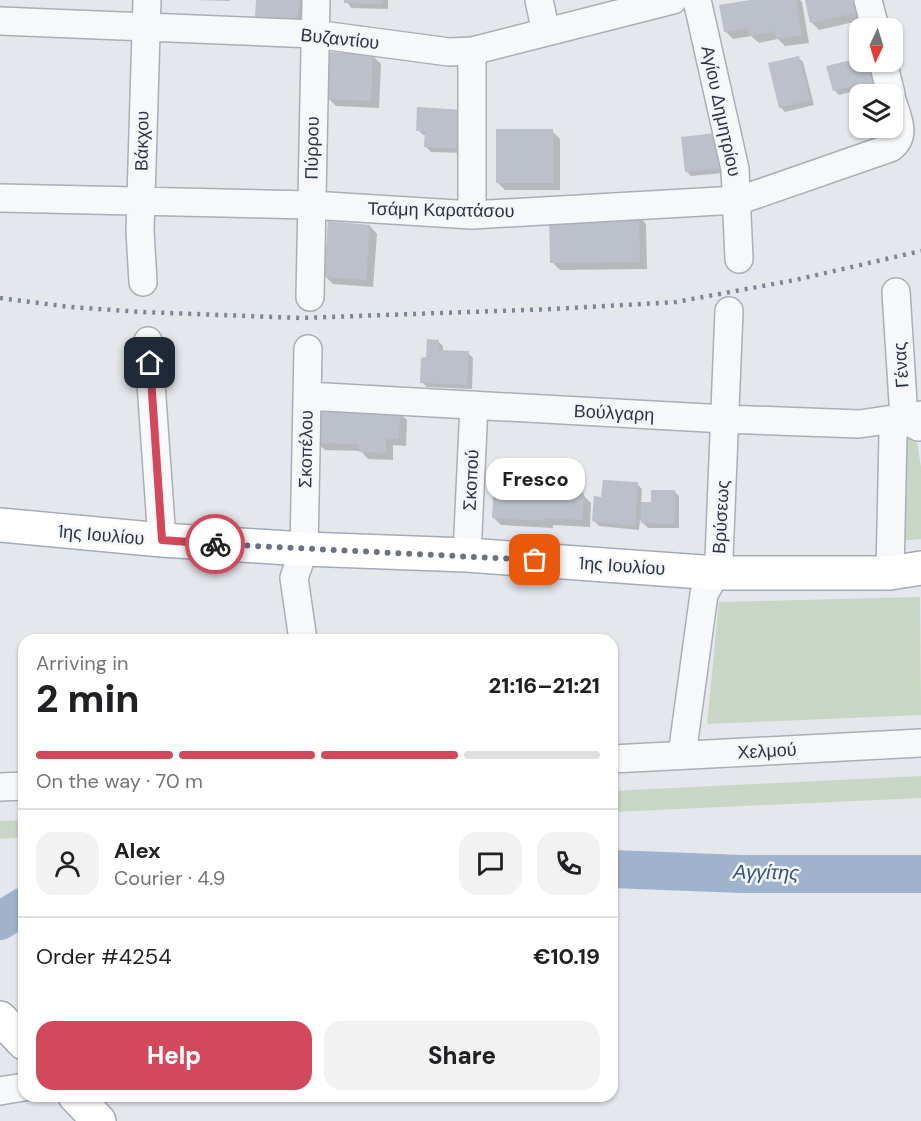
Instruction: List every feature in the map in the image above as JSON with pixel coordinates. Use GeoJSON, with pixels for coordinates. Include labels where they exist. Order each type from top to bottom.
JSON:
{"type":"FeatureCollection","features":[{"type":"Feature","properties":{"kind":"main road","name":"1ης Ιουλίου"},"geometry":{"type":"LineString","coordinates":[[0,525],[162,540],[304,549],[467,555],[716,573],[905,571]]}},
{"type":"Feature","properties":{"kind":"main road"},"geometry":{"type":"LineString","coordinates":[[0,1018],[18,1037]]}},
{"type":"Feature","properties":{"kind":"main road"},"geometry":{"type":"LineString","coordinates":[[81,1102],[99,1121]]}},
{"type":"Feature","properties":{"kind":"street","name":"Βάκχου"},"geometry":{"type":"LineString","coordinates":[[143,282],[141,203],[147,0]]}},
{"type":"Feature","properties":{"kind":"street","name":"Πύρρου"},"geometry":{"type":"LineString","coordinates":[[310,297],[316,0]]}},
{"type":"Feature","properties":{"kind":"street"},"geometry":{"type":"LineString","coordinates":[[539,0],[546,32]]}},
{"type":"Feature","properties":{"kind":"street","name":"Βυζαντίου"},"geometry":{"type":"LineString","coordinates":[[0,21],[315,34],[449,52],[472,51],[673,0]]}},
{"type":"Feature","properties":{"kind":"street","name":"Αγίου Δημητρίου"},"geometry":{"type":"LineString","coordinates":[[697,0],[735,169],[739,259]]}},
{"type":"Feature","properties":{"kind":"street"},"geometry":{"type":"LineString","coordinates":[[868,0],[872,18]]}},
{"type":"Feature","properties":{"kind":"street"},"geometry":{"type":"LineString","coordinates":[[472,51],[472,215]]}},
{"type":"Feature","properties":{"kind":"street","name":"Τσάμη Καρατάσου"},"geometry":{"type":"LineString","coordinates":[[0,198],[311,206],[472,215],[736,200],[890,148],[898,143],[900,138]]}},
{"type":"Feature","properties":{"kind":"street","name":"Γένας"},"geometry":{"type":"LineString","coordinates":[[896,292],[916,421]]}},
{"type":"Feature","properties":{"kind":"street","name":"Βρύσεως"},"geometry":{"type":"LineString","coordinates":[[682,755],[704,594],[716,573],[719,558],[729,311]]}},
{"type":"Feature","properties":{"kind":"street"},"geometry":{"type":"LineString","coordinates":[[148,341],[162,540]]}},
{"type":"Feature","properties":{"kind":"street","name":"Σκοπέλου"},"geometry":{"type":"LineString","coordinates":[[302,634],[294,578],[304,549],[308,349]]}},
{"type":"Feature","properties":{"kind":"street","name":"Βούλγαρη"},"geometry":{"type":"LineString","coordinates":[[307,396],[725,419],[868,424],[916,421]]}},
{"type":"Feature","properties":{"kind":"street","name":"Σκοπού"},"geometry":{"type":"LineString","coordinates":[[467,555],[474,405]]}},
{"type":"Feature","properties":{"kind":"street"},"geometry":{"type":"LineString","coordinates":[[905,571],[892,433],[916,421]]}},
{"type":"Feature","properties":{"kind":"street","name":"Χελμού"},"geometry":{"type":"LineString","coordinates":[[618,759],[921,743]]}},
{"type":"Feature","properties":{"kind":"street"},"geometry":{"type":"LineString","coordinates":[[0,787],[18,786]]}},
{"type":"Feature","properties":{"kind":"street"},"geometry":{"type":"LineString","coordinates":[[0,1091],[18,1088]]}},
{"type":"Feature","properties":{"kind":"green space"},"geometry":{"type":"Polygon","coordinates":[[[915,431],[921,467],[921,539],[899,541],[899,432],[915,431]]]}},
{"type":"Feature","properties":{"kind":"green space"},"geometry":{"type":"Polygon","coordinates":[[[920,597],[921,715],[707,724],[719,602],[920,597]]]}},
{"type":"Feature","properties":{"kind":"green space"},"geometry":{"type":"Polygon","coordinates":[[[921,776],[921,798],[618,812],[618,791],[921,776]]]}},
{"type":"Feature","properties":{"kind":"green space"},"geometry":{"type":"Polygon","coordinates":[[[18,820],[18,838],[0,839],[0,821],[18,820]]]}},
{"type":"Feature","properties":{"kind":"building"},"geometry":{"type":"Polygon","coordinates":[[[256,0],[299,0],[297,21],[255,18],[256,0]]]}},
{"type":"Feature","properties":{"kind":"building"},"geometry":{"type":"Polygon","coordinates":[[[344,0],[383,0],[383,4],[344,3],[344,0]]]}},
{"type":"Feature","properties":{"kind":"building"},"geometry":{"type":"Polygon","coordinates":[[[750,0],[796,0],[802,35],[776,39],[775,31],[749,36],[748,28],[724,32],[719,5],[750,0]]]}},
{"type":"Feature","properties":{"kind":"building"},"geometry":{"type":"Polygon","coordinates":[[[805,0],[857,0],[860,12],[810,23],[805,0]]]}},
{"type":"Feature","properties":{"kind":"building"},"geometry":{"type":"Polygon","coordinates":[[[328,52],[373,54],[371,101],[326,99],[328,52]]]}},
{"type":"Feature","properties":{"kind":"building"},"geometry":{"type":"Polygon","coordinates":[[[799,56],[810,100],[779,108],[768,63],[799,56]]]}},
{"type":"Feature","properties":{"kind":"building"},"geometry":{"type":"Polygon","coordinates":[[[849,61],[849,72],[880,72],[883,84],[849,84],[849,87],[833,91],[826,66],[849,61]]]}},
{"type":"Feature","properties":{"kind":"building"},"geometry":{"type":"Polygon","coordinates":[[[417,107],[464,110],[462,149],[424,147],[425,131],[416,131],[417,107]]]}},
{"type":"Feature","properties":{"kind":"building"},"geometry":{"type":"Polygon","coordinates":[[[496,129],[553,129],[553,183],[496,183],[496,129]]]}},
{"type":"Feature","properties":{"kind":"building"},"geometry":{"type":"Polygon","coordinates":[[[716,133],[720,169],[685,172],[681,137],[716,133]]]}},
{"type":"Feature","properties":{"kind":"building"},"geometry":{"type":"Polygon","coordinates":[[[639,214],[640,262],[550,263],[549,218],[639,214]]]}},
{"type":"Feature","properties":{"kind":"building"},"geometry":{"type":"Polygon","coordinates":[[[328,221],[370,225],[366,280],[324,277],[328,221]]]}},
{"type":"Feature","properties":{"kind":"building"},"geometry":{"type":"Polygon","coordinates":[[[427,339],[439,340],[438,350],[469,351],[467,385],[420,383],[421,358],[426,357],[427,339]]]}},
{"type":"Feature","properties":{"kind":"building"},"geometry":{"type":"Polygon","coordinates":[[[317,408],[400,411],[399,439],[386,438],[386,453],[359,452],[359,444],[316,443],[317,408]]]}},
{"type":"Feature","properties":{"kind":"building"},"geometry":{"type":"Polygon","coordinates":[[[494,479],[550,481],[549,492],[584,493],[582,520],[545,518],[545,521],[492,518],[494,479]]]}},
{"type":"Feature","properties":{"kind":"building"},"geometry":{"type":"Polygon","coordinates":[[[603,480],[638,482],[635,526],[592,521],[594,496],[601,497],[603,480]]]}},
{"type":"Feature","properties":{"kind":"building"},"geometry":{"type":"Polygon","coordinates":[[[651,490],[675,490],[674,524],[641,523],[641,502],[651,502],[651,490]]]}},
{"type":"Feature","properties":{"kind":"waterway","name":"Αγγίτης"},"geometry":{"type":"LineString","coordinates":[[618,869],[742,874],[921,874]]}},
{"type":"Feature","properties":{"kind":"waterway","name":"Αγγίτης"},"geometry":{"type":"LineString","coordinates":[[0,921],[18,910]]}},
{"type":"Feature","properties":{"kind":"railway"},"geometry":{"type":"LineString","coordinates":[[0,298],[70,307],[141,312],[301,318],[553,309],[676,302],[795,280],[921,251]]}},
{"type":"Feature","properties":{"kind":"way so far"},"geometry":{"type":"LineString","coordinates":[[215,544],[535,560]]}},
{"type":"Feature","properties":{"kind":"place","name":"Fresco"},"geometry":{"type":"Point","coordinates":[535,560]}},
{"type":"Feature","properties":{"kind":"route"},"geometry":{"type":"LineString","coordinates":[[150,363],[162,540],[215,544]]}}]}
